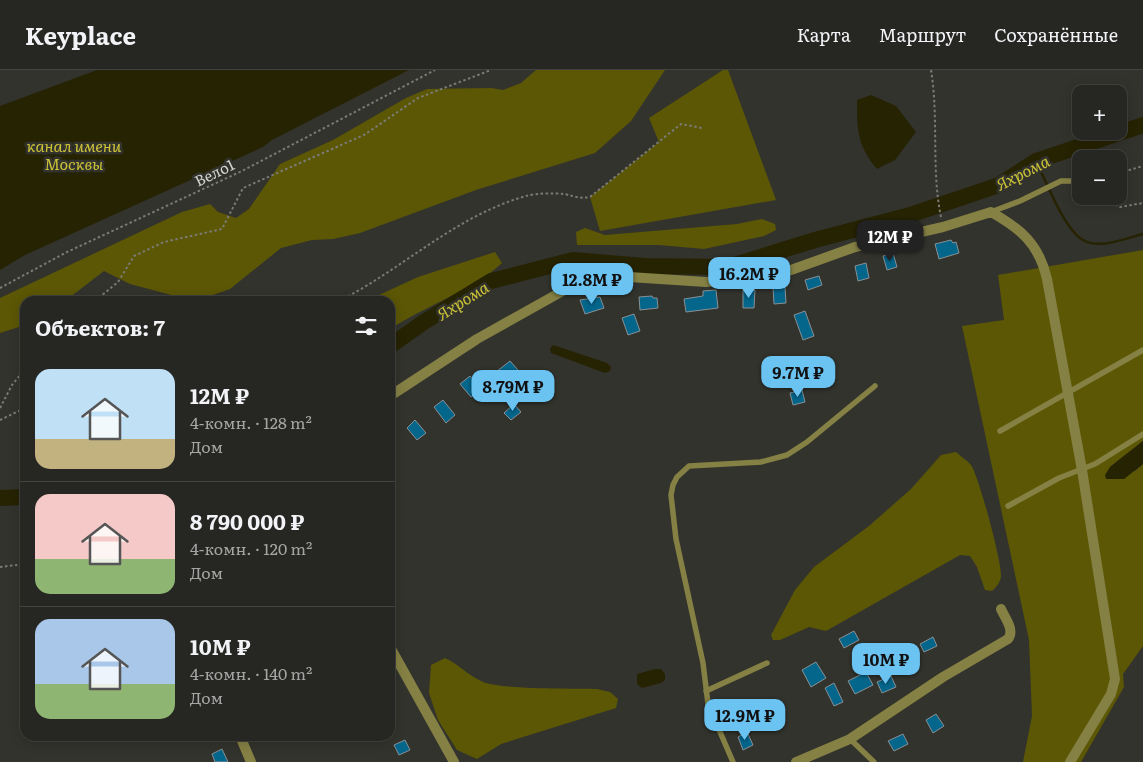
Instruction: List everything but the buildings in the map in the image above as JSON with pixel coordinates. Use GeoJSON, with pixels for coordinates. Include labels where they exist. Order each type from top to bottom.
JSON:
{"type":"FeatureCollection","features":[{"type":"Feature","properties":{"kind":"street"},"geometry":{"type":"LineString","coordinates":[[395,393],[477,339],[577,283],[598,277],[706,282],[750,278],[791,270],[855,247],[943,227],[990,212],[1017,227],[1042,260],[1082,470],[1115,679],[1111,694],[1070,762]]}},
{"type":"Feature","properties":{"kind":"street"},"geometry":{"type":"LineString","coordinates":[[796,762],[850,739],[943,677],[1008,639],[1011,635],[1011,629],[1001,609]]}},
{"type":"Feature","properties":{"kind":"street"},"geometry":{"type":"LineString","coordinates":[[395,656],[454,762]]}},
{"type":"Feature","properties":{"kind":"street"},"geometry":{"type":"LineString","coordinates":[[242,741],[252,762]]}},
{"type":"Feature","properties":{"kind":"lane"},"geometry":{"type":"LineString","coordinates":[[990,212],[1020,201],[1060,181],[1072,181]]}},
{"type":"Feature","properties":{"kind":"lane"},"geometry":{"type":"LineString","coordinates":[[1000,430],[1068,394],[1143,350]]}},
{"type":"Feature","properties":{"kind":"lane"},"geometry":{"type":"LineString","coordinates":[[733,762],[708,704],[703,663],[676,539],[671,495],[677,477],[689,466],[697,464],[761,462],[787,455],[807,442],[875,386]]}},
{"type":"Feature","properties":{"kind":"lane"},"geometry":{"type":"LineString","coordinates":[[1008,506],[1059,478],[1095,464],[1143,434]]}},
{"type":"Feature","properties":{"kind":"lane"},"geometry":{"type":"LineString","coordinates":[[706,690],[766,663]]}},
{"type":"Feature","properties":{"kind":"lane"},"geometry":{"type":"LineString","coordinates":[[850,739],[874,762]]}},
{"type":"Feature","properties":{"kind":"path","name":"Вело1"},"geometry":{"type":"LineString","coordinates":[[0,288],[68,252],[242,171],[435,70]]}},
{"type":"Feature","properties":{"kind":"path"},"geometry":{"type":"LineString","coordinates":[[101,296],[118,282],[134,256],[164,242],[222,229],[243,188],[364,135],[418,98],[491,70]]}},
{"type":"Feature","properties":{"kind":"path"},"geometry":{"type":"LineString","coordinates":[[931,70],[935,98],[936,194],[940,216]]}},
{"type":"Feature","properties":{"kind":"path"},"geometry":{"type":"LineString","coordinates":[[347,296],[446,233],[491,208],[528,195],[564,194],[579,199],[590,196],[681,124],[702,128]]}},
{"type":"Feature","properties":{"kind":"path"},"geometry":{"type":"LineString","coordinates":[[1127,171],[1143,166]]}},
{"type":"Feature","properties":{"kind":"path"},"geometry":{"type":"LineString","coordinates":[[1116,205],[1120,207],[1143,203]]}},
{"type":"Feature","properties":{"kind":"path"},"geometry":{"type":"LineString","coordinates":[[0,408],[12,384],[20,375]]}},
{"type":"Feature","properties":{"kind":"path"},"geometry":{"type":"LineString","coordinates":[[0,420],[20,410]]}},
{"type":"Feature","properties":{"kind":"path"},"geometry":{"type":"LineString","coordinates":[[0,567],[20,565]]}},
{"type":"Feature","properties":{"kind":"shaded area"},"geometry":{"type":"Polygon","coordinates":[[[536,70],[665,70],[631,121],[595,153],[476,190],[360,233],[333,239],[312,240],[281,248],[230,289],[210,296],[175,296],[130,284],[104,271],[72,296],[20,296],[20,327],[0,333],[0,298],[182,212],[210,204],[218,212],[236,218],[249,209],[280,164],[333,140],[406,98],[427,89],[491,88],[503,90],[521,83],[536,70]]]}},
{"type":"Feature","properties":{"kind":"shaded area"},"geometry":{"type":"Polygon","coordinates":[[[723,70],[728,70],[776,200],[600,231],[590,197],[659,142],[649,118],[723,70]]]}},
{"type":"Feature","properties":{"kind":"shaded area"},"geometry":{"type":"Polygon","coordinates":[[[762,219],[775,224],[776,230],[764,236],[704,249],[659,245],[577,245],[576,232],[585,228],[605,235],[737,224],[762,219]]]}},
{"type":"Feature","properties":{"kind":"shaded area"},"geometry":{"type":"Polygon","coordinates":[[[1143,250],[1143,441],[1110,467],[1135,471],[1143,464],[1143,646],[1123,674],[1124,687],[1081,762],[1023,762],[1032,716],[1029,640],[962,326],[1004,320],[998,275],[1143,250]]]}},
{"type":"Feature","properties":{"kind":"shaded area"},"geometry":{"type":"Polygon","coordinates":[[[495,252],[502,263],[463,290],[395,326],[395,296],[377,296],[418,277],[495,252]]]}},
{"type":"Feature","properties":{"kind":"shaded area"},"geometry":{"type":"Polygon","coordinates":[[[956,452],[968,461],[975,473],[989,518],[1001,575],[994,589],[992,591],[985,590],[977,567],[970,556],[960,555],[826,631],[809,627],[780,640],[773,640],[771,635],[795,590],[814,567],[869,526],[911,489],[941,455],[956,452]]]}},
{"type":"Feature","properties":{"kind":"shaded area"},"geometry":{"type":"Polygon","coordinates":[[[445,658],[476,679],[490,684],[519,687],[597,689],[610,692],[618,699],[616,708],[501,744],[477,759],[457,750],[438,720],[429,693],[431,665],[445,658]]]}},
{"type":"Feature","properties":{"kind":"water","name":"канал имени Москвы"},"geometry":{"type":"Polygon","coordinates":[[[97,70],[409,70],[272,140],[263,147],[25,255],[0,270],[0,106],[97,70]]]}},
{"type":"Feature","properties":{"kind":"water"},"geometry":{"type":"Polygon","coordinates":[[[871,95],[896,106],[916,132],[895,160],[877,169],[862,145],[857,120],[857,100],[871,95]]]}},
{"type":"Feature","properties":{"kind":"water"},"geometry":{"type":"Polygon","coordinates":[[[553,345],[607,363],[611,367],[610,371],[605,373],[551,353],[550,349],[553,345]]]}},
{"type":"Feature","properties":{"kind":"water"},"geometry":{"type":"Polygon","coordinates":[[[1143,441],[1143,464],[1124,479],[1106,479],[1105,475],[1110,467],[1143,441]]]}},
{"type":"Feature","properties":{"kind":"water"},"geometry":{"type":"Polygon","coordinates":[[[661,669],[665,674],[665,680],[661,683],[642,688],[637,684],[637,674],[661,669]]]}},
{"type":"Feature","properties":{"kind":"waterway","name":"Яхрома"},"geometry":{"type":"LineString","coordinates":[[395,342],[424,322],[491,281],[573,260],[645,266],[728,267],[815,240],[910,215],[999,185],[1036,161],[1143,125]]}},
{"type":"Feature","properties":{"kind":"waterway"},"geometry":{"type":"LineString","coordinates":[[1036,161],[1062,215],[1069,226],[1083,240],[1089,243],[1105,244],[1143,234]]}},
{"type":"Feature","properties":{"kind":"waterway","name":"Яхрома"},"geometry":{"type":"LineString","coordinates":[[0,498],[20,497]]}}]}
